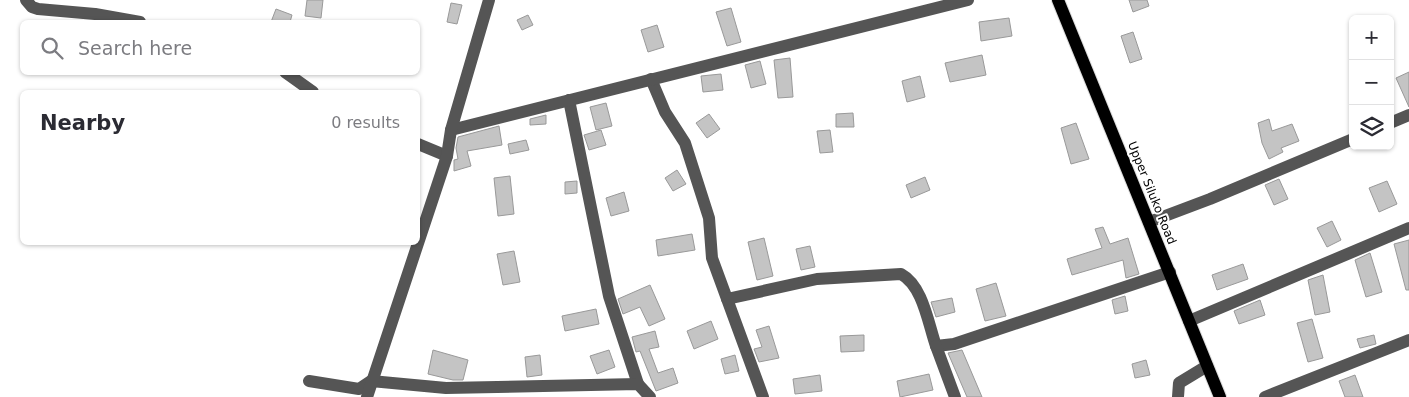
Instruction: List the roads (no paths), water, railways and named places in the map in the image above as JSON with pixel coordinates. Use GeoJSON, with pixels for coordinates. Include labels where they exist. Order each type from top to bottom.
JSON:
{"type":"FeatureCollection","features":[{"type":"Feature","properties":{"kind":"main road","name":"Upper Siluko Road"},"geometry":{"type":"LineString","coordinates":[[1058,0],[1220,397]]}},
{"type":"Feature","properties":{"kind":"street"},"geometry":{"type":"LineString","coordinates":[[26,0],[32,7],[38,9],[95,14],[129,20]]}},
{"type":"Feature","properties":{"kind":"street"},"geometry":{"type":"LineString","coordinates":[[420,238],[448,156],[451,130],[489,0]]}},
{"type":"Feature","properties":{"kind":"street"},"geometry":{"type":"LineString","coordinates":[[451,130],[968,0]]}},
{"type":"Feature","properties":{"kind":"street"},"geometry":{"type":"LineString","coordinates":[[289,75],[310,90]]}},
{"type":"Feature","properties":{"kind":"street"},"geometry":{"type":"LineString","coordinates":[[650,79],[668,118],[685,142],[708,218],[712,258],[763,397]]}},
{"type":"Feature","properties":{"kind":"street"},"geometry":{"type":"LineString","coordinates":[[569,100],[609,296],[638,384],[650,397]]}},
{"type":"Feature","properties":{"kind":"street"},"geometry":{"type":"LineString","coordinates":[[1394,121],[1409,115]]}},
{"type":"Feature","properties":{"kind":"street"},"geometry":{"type":"LineString","coordinates":[[1149,222],[1210,199],[1349,141]]}},
{"type":"Feature","properties":{"kind":"street"},"geometry":{"type":"LineString","coordinates":[[420,145],[448,156]]}},
{"type":"Feature","properties":{"kind":"street"},"geometry":{"type":"LineString","coordinates":[[1189,321],[1409,228]]}},
{"type":"Feature","properties":{"kind":"street"},"geometry":{"type":"LineString","coordinates":[[366,397],[418,245]]}},
{"type":"Feature","properties":{"kind":"street"},"geometry":{"type":"LineString","coordinates":[[936,346],[954,344],[1170,272]]}},
{"type":"Feature","properties":{"kind":"street"},"geometry":{"type":"LineString","coordinates":[[727,299],[817,279],[900,274],[910,279],[917,291],[955,397]]}},
{"type":"Feature","properties":{"kind":"street"},"geometry":{"type":"LineString","coordinates":[[1265,397],[1409,340]]}},
{"type":"Feature","properties":{"kind":"street"},"geometry":{"type":"LineString","coordinates":[[1178,397],[1179,383],[1207,366]]}},
{"type":"Feature","properties":{"kind":"street"},"geometry":{"type":"LineString","coordinates":[[309,381],[359,389],[371,381],[455,388],[638,384]]}}]}
